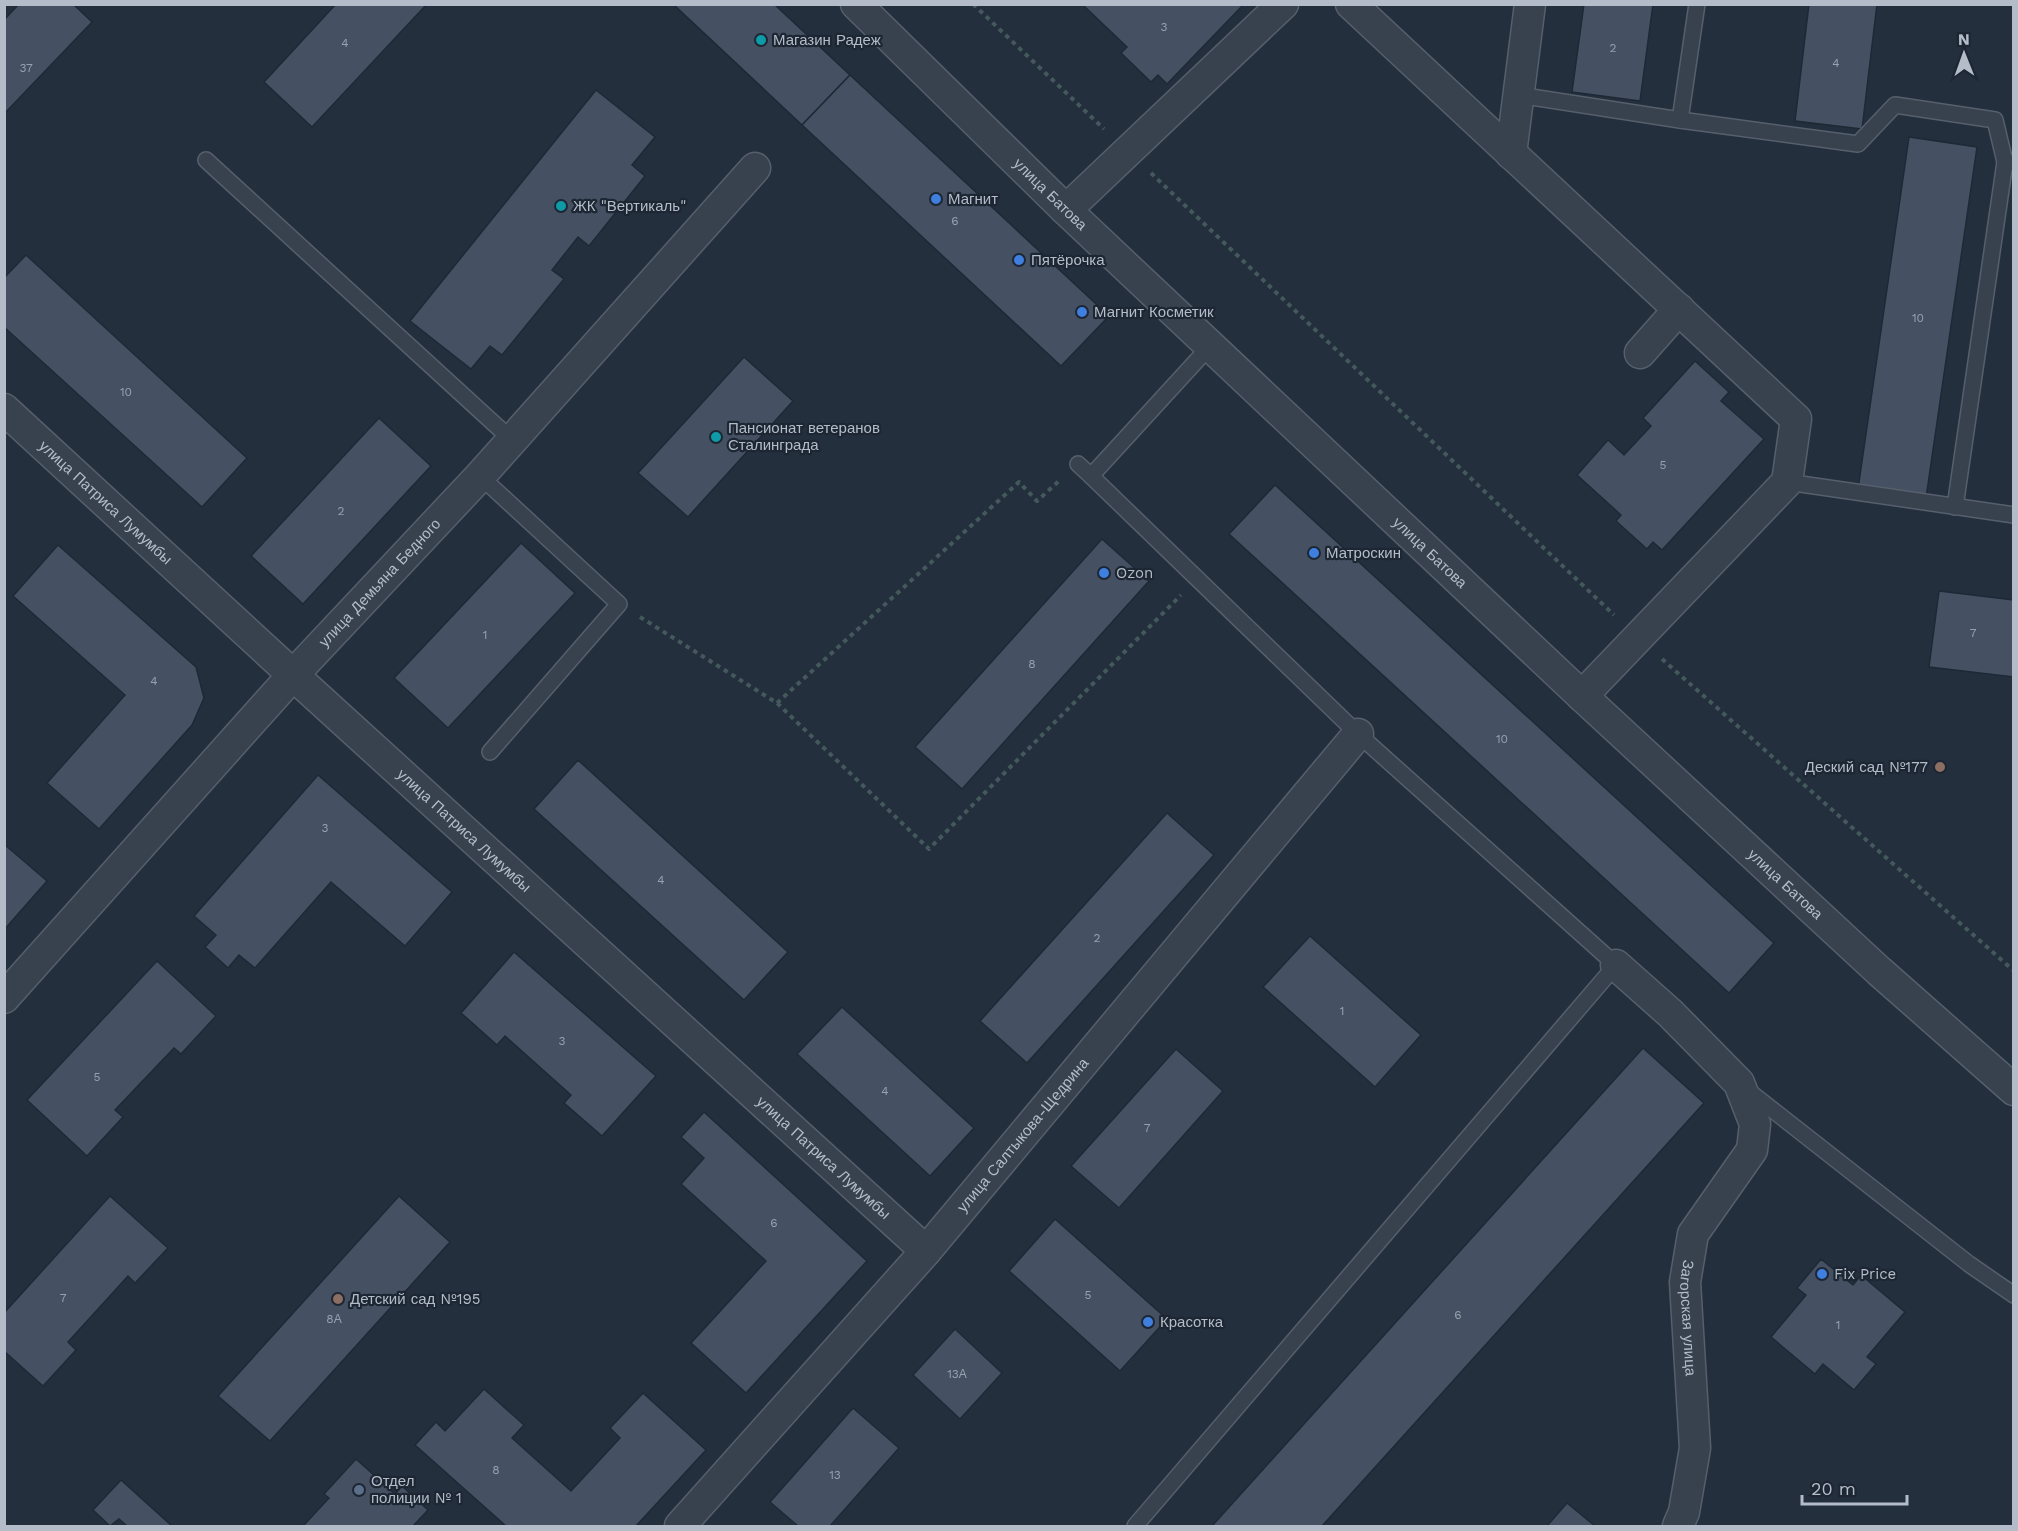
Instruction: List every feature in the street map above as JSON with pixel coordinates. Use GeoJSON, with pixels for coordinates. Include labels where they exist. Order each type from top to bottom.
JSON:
{"type":"FeatureCollection","features":[{"type":"Feature","properties":{"kind":"street","name":"улица Батова"},"geometry":{"type":"LineString","coordinates":[[856,4],[1066,210],[1582,696],[1879,971],[2013,1090]]}},
{"type":"Feature","properties":{"kind":"street"},"geometry":{"type":"LineString","coordinates":[[1066,210],[1283,4]]}},
{"type":"Feature","properties":{"kind":"street"},"geometry":{"type":"LineString","coordinates":[[1351,4],[1796,418],[1787,482],[1582,696]]}},
{"type":"Feature","properties":{"kind":"street"},"geometry":{"type":"LineString","coordinates":[[1511,154],[1530,4]]}},
{"type":"Feature","properties":{"kind":"street","name":"улица Демьяна Бедного"},"geometry":{"type":"LineString","coordinates":[[4,998],[293,675],[480,476],[755,168]]}},
{"type":"Feature","properties":{"kind":"street"},"geometry":{"type":"LineString","coordinates":[[1640,352],[1679,309]]}},
{"type":"Feature","properties":{"kind":"street","name":"улица Патриса Лумумбы"},"geometry":{"type":"LineString","coordinates":[[4,409],[926,1251]]}},
{"type":"Feature","properties":{"kind":"street","name":"улица Салтыкова-Щедрина"},"geometry":{"type":"LineString","coordinates":[[680,1527],[926,1251],[1358,734]]}},
{"type":"Feature","properties":{"kind":"street","name":"Загорская улица"},"geometry":{"type":"LineString","coordinates":[[1616,965],[1670,1013],[1739,1083],[1755,1124],[1752,1150],[1693,1234],[1685,1282],[1695,1448],[1684,1512],[1678,1527]]}},
{"type":"Feature","properties":{"kind":"lane"},"geometry":{"type":"LineString","coordinates":[[1680,120],[1697,4]]}},
{"type":"Feature","properties":{"kind":"lane"},"geometry":{"type":"LineString","coordinates":[[1518,95],[1858,144],[1895,105],[1995,120],[2009,163],[1955,507]]}},
{"type":"Feature","properties":{"kind":"lane"},"geometry":{"type":"LineString","coordinates":[[206,160],[512,440]]}},
{"type":"Feature","properties":{"kind":"lane"},"geometry":{"type":"LineString","coordinates":[[1091,476],[1211,345]]}},
{"type":"Feature","properties":{"kind":"lane"},"geometry":{"type":"LineString","coordinates":[[1078,464],[1358,734],[1616,965],[1135,1527]]}},
{"type":"Feature","properties":{"kind":"lane"},"geometry":{"type":"LineString","coordinates":[[480,476],[619,604],[490,752]]}},
{"type":"Feature","properties":{"kind":"lane"},"geometry":{"type":"LineString","coordinates":[[1787,482],[2013,515]]}},
{"type":"Feature","properties":{"kind":"lane"},"geometry":{"type":"LineString","coordinates":[[1739,1083],[1969,1264],[2013,1295]]}},
{"type":"Feature","properties":{"kind":"path"},"geometry":{"type":"LineString","coordinates":[[973,4],[1638,638],[2013,971]]}},
{"type":"Feature","properties":{"kind":"path"},"geometry":{"type":"LineString","coordinates":[[777,703],[1019,482],[1037,501],[1078,464]]}},
{"type":"Feature","properties":{"kind":"path"},"geometry":{"type":"LineString","coordinates":[[619,604],[777,703],[929,849],[1197,579]]}},
{"type":"Feature","properties":{"kind":"building"},"geometry":{"type":"Polygon","coordinates":[[[19,4],[73,4],[92,22],[4,114],[4,20],[19,4]]]}},
{"type":"Feature","properties":{"kind":"building"},"geometry":{"type":"Polygon","coordinates":[[[336,4],[427,4],[312,127],[264,82],[336,4]]]}},
{"type":"Feature","properties":{"kind":"building","name":"Магазин Радеж"},"geometry":{"type":"Polygon","coordinates":[[[673,4],[774,4],[850,75],[802,125],[673,4]]]}},
{"type":"Feature","properties":{"kind":"building"},"geometry":{"type":"Polygon","coordinates":[[[1085,4],[1244,4],[1167,84],[1158,75],[1151,82],[1121,53],[1127,47],[1084,6],[1085,4]]]}},
{"type":"Feature","properties":{"kind":"building"},"geometry":{"type":"Polygon","coordinates":[[[1584,4],[1653,4],[1640,101],[1572,92],[1584,4]]]}},
{"type":"Feature","properties":{"kind":"building"},"geometry":{"type":"Polygon","coordinates":[[[1809,4],[1877,4],[1862,129],[1795,121],[1809,4]]]}},
{"type":"Feature","properties":{"kind":"building"},"geometry":{"type":"Polygon","coordinates":[[[850,75],[1109,316],[1061,366],[802,125],[850,75]]]}},
{"type":"Feature","properties":{"kind":"building","name":"ЖК \"Вертикаль\""},"geometry":{"type":"Polygon","coordinates":[[[596,90],[655,137],[632,165],[645,176],[589,246],[578,237],[552,270],[564,279],[502,355],[490,346],[471,369],[410,321],[596,90]]]}},
{"type":"Feature","properties":{"kind":"building"},"geometry":{"type":"Polygon","coordinates":[[[1909,137],[1977,147],[1926,498],[1858,489],[1909,137]]]}},
{"type":"Feature","properties":{"kind":"building"},"geometry":{"type":"Polygon","coordinates":[[[26,255],[247,458],[202,507],[4,327],[4,278],[26,255]]]}},
{"type":"Feature","properties":{"kind":"building","name":"Пансионат ветеранов Сталинграда"},"geometry":{"type":"Polygon","coordinates":[[[744,357],[793,401],[688,517],[638,473],[744,357]]]}},
{"type":"Feature","properties":{"kind":"building"},"geometry":{"type":"Polygon","coordinates":[[[1695,361],[1729,392],[1721,401],[1764,439],[1662,550],[1653,542],[1647,549],[1616,521],[1621,515],[1577,475],[1608,440],[1624,455],[1651,426],[1643,418],[1695,361]]]}},
{"type":"Feature","properties":{"kind":"building"},"geometry":{"type":"Polygon","coordinates":[[[379,418],[431,466],[303,604],[251,556],[379,418]]]}},
{"type":"Feature","properties":{"kind":"building"},"geometry":{"type":"Polygon","coordinates":[[[1275,485],[1774,943],[1729,993],[1229,534],[1275,485]]]}},
{"type":"Feature","properties":{"kind":"building"},"geometry":{"type":"Polygon","coordinates":[[[1102,539],[1149,581],[962,789],[915,747],[1102,539]]]}},
{"type":"Feature","properties":{"kind":"building"},"geometry":{"type":"Polygon","coordinates":[[[521,543],[575,593],[448,728],[394,678],[521,543]]]}},
{"type":"Feature","properties":{"kind":"building"},"geometry":{"type":"Polygon","coordinates":[[[58,545],[196,667],[204,698],[192,725],[99,829],[47,783],[125,695],[13,596],[58,545]]]}},
{"type":"Feature","properties":{"kind":"building"},"geometry":{"type":"Polygon","coordinates":[[[1939,591],[2014,600],[2014,677],[1929,667],[1939,591]]]}},
{"type":"Feature","properties":{"kind":"building"},"geometry":{"type":"Polygon","coordinates":[[[578,760],[788,952],[744,1000],[534,809],[578,760]]]}},
{"type":"Feature","properties":{"kind":"building"},"geometry":{"type":"Polygon","coordinates":[[[318,775],[452,892],[405,946],[331,882],[255,968],[239,955],[228,968],[205,947],[216,935],[194,916],[318,775]]]}},
{"type":"Feature","properties":{"kind":"building"},"geometry":{"type":"Polygon","coordinates":[[[1167,813],[1214,855],[1027,1063],[980,1021],[1167,813]]]}},
{"type":"Feature","properties":{"kind":"building"},"geometry":{"type":"Polygon","coordinates":[[[4,844],[47,881],[4,930],[4,844]]]}},
{"type":"Feature","properties":{"kind":"building"},"geometry":{"type":"Polygon","coordinates":[[[1310,936],[1421,1035],[1375,1087],[1263,987],[1310,936]]]}},
{"type":"Feature","properties":{"kind":"building"},"geometry":{"type":"Polygon","coordinates":[[[514,952],[656,1076],[602,1136],[564,1103],[571,1095],[505,1036],[497,1045],[461,1013],[514,952]]]}},
{"type":"Feature","properties":{"kind":"building"},"geometry":{"type":"Polygon","coordinates":[[[157,961],[216,1016],[181,1054],[174,1048],[115,1110],[123,1117],[87,1156],[27,1100],[157,961]]]}},
{"type":"Feature","properties":{"kind":"building"},"geometry":{"type":"Polygon","coordinates":[[[842,1007],[974,1128],[930,1176],[797,1054],[842,1007]]]}},
{"type":"Feature","properties":{"kind":"building"},"geometry":{"type":"Polygon","coordinates":[[[1643,1048],[1704,1103],[1322,1526],[1212,1526],[1643,1048]]]}},
{"type":"Feature","properties":{"kind":"building"},"geometry":{"type":"Polygon","coordinates":[[[1176,1049],[1223,1091],[1119,1208],[1071,1166],[1176,1049]]]}},
{"type":"Feature","properties":{"kind":"building"},"geometry":{"type":"Polygon","coordinates":[[[704,1112],[867,1261],[746,1393],[691,1343],[766,1261],[681,1184],[704,1158],[681,1137],[704,1112]]]}},
{"type":"Feature","properties":{"kind":"building"},"geometry":{"type":"Polygon","coordinates":[[[110,1196],[168,1248],[135,1283],[128,1276],[68,1342],[76,1350],[43,1386],[4,1351],[4,1313],[110,1196]]]}},
{"type":"Feature","properties":{"kind":"building"},"geometry":{"type":"Polygon","coordinates":[[[399,1196],[450,1242],[270,1441],[218,1396],[399,1196]]]}},
{"type":"Feature","properties":{"kind":"building"},"geometry":{"type":"Polygon","coordinates":[[[1055,1219],[1167,1319],[1120,1371],[1009,1271],[1055,1219]]]}},
{"type":"Feature","properties":{"kind":"building"},"geometry":{"type":"Polygon","coordinates":[[[1821,1259],[1853,1285],[1861,1275],[1905,1312],[1867,1357],[1876,1364],[1854,1390],[1823,1364],[1815,1374],[1771,1337],[1806,1295],[1797,1288],[1821,1259]]]}},
{"type":"Feature","properties":{"kind":"building"},"geometry":{"type":"Polygon","coordinates":[[[955,1329],[1002,1373],[960,1419],[913,1375],[955,1329]]]}},
{"type":"Feature","properties":{"kind":"building"},"geometry":{"type":"Polygon","coordinates":[[[484,1389],[524,1425],[512,1438],[571,1491],[620,1438],[610,1428],[643,1393],[706,1450],[636,1526],[506,1526],[415,1445],[436,1422],[445,1431],[484,1389]]]}},
{"type":"Feature","properties":{"kind":"building"},"geometry":{"type":"Polygon","coordinates":[[[853,1408],[899,1448],[830,1526],[798,1526],[770,1502],[853,1408]]]}},
{"type":"Feature","properties":{"kind":"building","name":"Отдел полиции № 1"},"geometry":{"type":"Polygon","coordinates":[[[356,1459],[395,1494],[402,1486],[428,1510],[413,1526],[303,1526],[329,1498],[324,1494],[356,1459]]]}},
{"type":"Feature","properties":{"kind":"building"},"geometry":{"type":"Polygon","coordinates":[[[121,1480],[172,1526],[127,1526],[119,1519],[110,1526],[93,1510],[121,1480]]]}},
{"type":"Feature","properties":{"kind":"building"},"geometry":{"type":"Polygon","coordinates":[[[1567,1503],[1595,1526],[1547,1526],[1567,1503]]]}},
{"type":"Feature","properties":{"kind":"place","name":"Магазин Радеж"},"geometry":{"type":"Point","coordinates":[761,40]}},
{"type":"Feature","properties":{"kind":"place","name":"Магнит"},"geometry":{"type":"Point","coordinates":[936,199]}},
{"type":"Feature","properties":{"kind":"place","name":"ЖК \"Вертикаль\""},"geometry":{"type":"Point","coordinates":[561,206]}},
{"type":"Feature","properties":{"kind":"place","name":"Пятёрочка"},"geometry":{"type":"Point","coordinates":[1019,260]}},
{"type":"Feature","properties":{"kind":"place","name":"Магнит Косметик"},"geometry":{"type":"Point","coordinates":[1082,312]}},
{"type":"Feature","properties":{"kind":"place","name":"Пансионат ветеранов Сталинграда"},"geometry":{"type":"Point","coordinates":[716,437]}},
{"type":"Feature","properties":{"kind":"place","name":"Матроскин"},"geometry":{"type":"Point","coordinates":[1314,553]}},
{"type":"Feature","properties":{"kind":"place","name":"Ozon"},"geometry":{"type":"Point","coordinates":[1104,573]}},
{"type":"Feature","properties":{"kind":"place","name":"Деский сад №177"},"geometry":{"type":"Point","coordinates":[1940,767]}},
{"type":"Feature","properties":{"kind":"place","name":"Fix Price"},"geometry":{"type":"Point","coordinates":[1822,1274]}},
{"type":"Feature","properties":{"kind":"place","name":"Детский сад №195"},"geometry":{"type":"Point","coordinates":[338,1299]}},
{"type":"Feature","properties":{"kind":"place","name":"Красотка"},"geometry":{"type":"Point","coordinates":[1148,1322]}},
{"type":"Feature","properties":{"kind":"place","name":"Отдел полиции № 1"},"geometry":{"type":"Point","coordinates":[359,1490]}}]}
